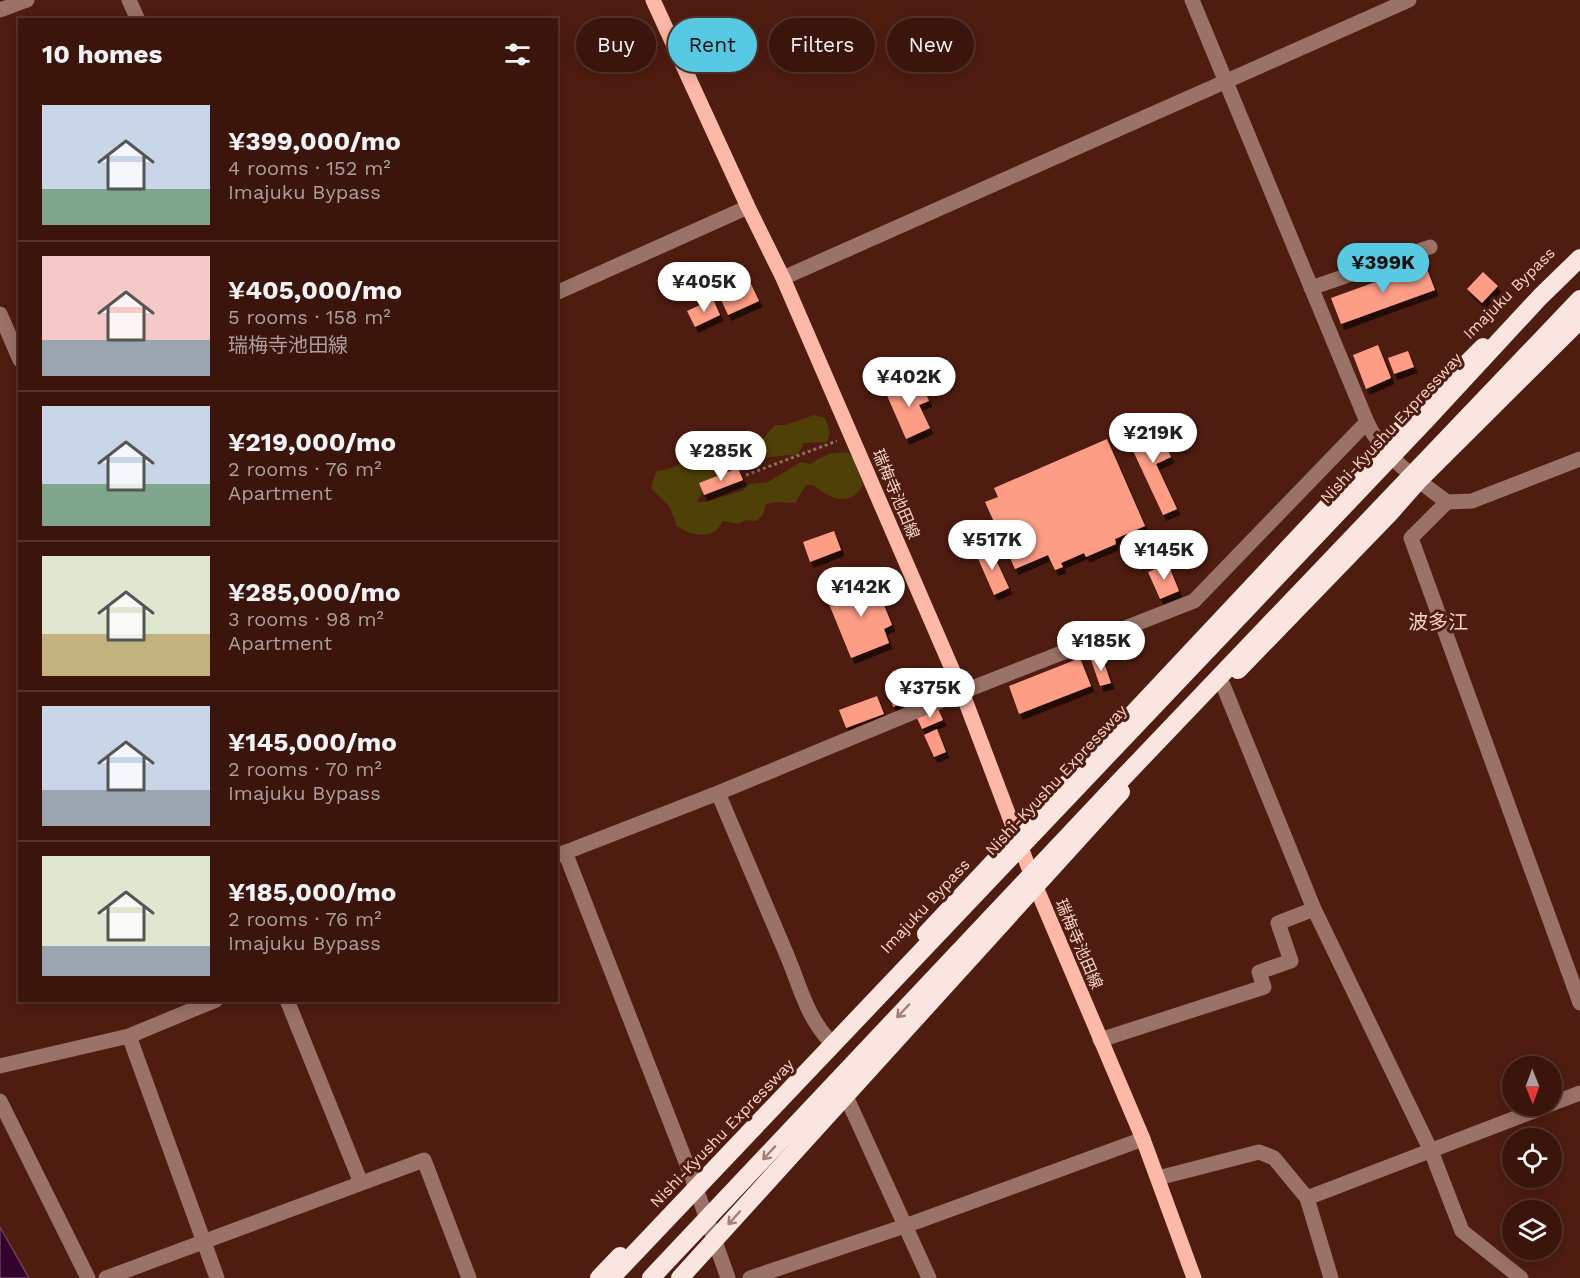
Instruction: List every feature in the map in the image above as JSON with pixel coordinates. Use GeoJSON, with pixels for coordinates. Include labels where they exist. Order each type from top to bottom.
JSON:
{"type":"FeatureCollection","features":[{"type":"Feature","properties":{"kind":"highway","name":"Imajuku Bypass"},"geometry":{"type":"LineString","coordinates":[[599,1278],[828,1039],[1383,447],[1580,250]]}},
{"type":"Feature","properties":{"kind":"highway","name":"Nishi-Kyushu Expressway"},"geometry":{"type":"LineString","coordinates":[[611,1278],[1426,420],[1540,297],[1580,258]]}},
{"type":"Feature","properties":{"kind":"highway"},"geometry":{"type":"LineString","coordinates":[[651,1278],[1133,767],[1580,299]]}},
{"type":"Feature","properties":{"kind":"highway"},"geometry":{"type":"LineString","coordinates":[[680,1278],[1136,775],[1389,514],[1419,480],[1580,320]]}},
{"type":"Feature","properties":{"kind":"main road","name":"瑞梅寺池田線"},"geometry":{"type":"LineString","coordinates":[[653,0],[783,278],[962,692],[1036,887],[1143,1139],[1194,1278]]}},
{"type":"Feature","properties":{"kind":"street"},"geometry":{"type":"LineString","coordinates":[[0,10],[27,0]]}},
{"type":"Feature","properties":{"kind":"street"},"geometry":{"type":"LineString","coordinates":[[129,0],[137,18]]}},
{"type":"Feature","properties":{"kind":"street"},"geometry":{"type":"LineString","coordinates":[[1192,0],[1367,422],[1373,435],[1383,447],[1447,502],[1472,501],[1580,459]]}},
{"type":"Feature","properties":{"kind":"street"},"geometry":{"type":"LineString","coordinates":[[783,278],[1409,0]]}},
{"type":"Feature","properties":{"kind":"street"},"geometry":{"type":"LineString","coordinates":[[558,292],[748,207]]}},
{"type":"Feature","properties":{"kind":"street"},"geometry":{"type":"LineString","coordinates":[[1311,288],[1430,247]]}},
{"type":"Feature","properties":{"kind":"street"},"geometry":{"type":"LineString","coordinates":[[0,314],[18,355]]}},
{"type":"Feature","properties":{"kind":"street"},"geometry":{"type":"LineString","coordinates":[[728,1278],[693,1180],[561,854],[1194,601],[1367,422]]}},
{"type":"Feature","properties":{"kind":"street"},"geometry":{"type":"LineString","coordinates":[[1447,502],[1411,538],[1580,1003]]}},
{"type":"Feature","properties":{"kind":"street"},"geometry":{"type":"LineString","coordinates":[[1223,685],[1314,909],[1431,1151],[1462,1231],[1521,1278]]}},
{"type":"Feature","properties":{"kind":"street"},"geometry":{"type":"LineString","coordinates":[[718,793],[792,966],[810,1014],[816,1026],[828,1039]]}},
{"type":"Feature","properties":{"kind":"street"},"geometry":{"type":"LineString","coordinates":[[1100,1040],[1264,987],[1259,972],[1291,961],[1278,923],[1314,909]]}},
{"type":"Feature","properties":{"kind":"street"},"geometry":{"type":"LineString","coordinates":[[0,1066],[129,1036],[211,1002]]}},
{"type":"Feature","properties":{"kind":"street"},"geometry":{"type":"LineString","coordinates":[[288,1002],[361,1183]]}},
{"type":"Feature","properties":{"kind":"street"},"geometry":{"type":"LineString","coordinates":[[129,1036],[217,1278]]}},
{"type":"Feature","properties":{"kind":"street"},"geometry":{"type":"LineString","coordinates":[[1562,1100],[1580,1092]]}},
{"type":"Feature","properties":{"kind":"street"},"geometry":{"type":"LineString","coordinates":[[845,1094],[929,1278]]}},
{"type":"Feature","properties":{"kind":"street"},"geometry":{"type":"LineString","coordinates":[[0,1101],[88,1278]]}},
{"type":"Feature","properties":{"kind":"street"},"geometry":{"type":"LineString","coordinates":[[1306,1198],[1521,1116]]}},
{"type":"Feature","properties":{"kind":"street"},"geometry":{"type":"LineString","coordinates":[[750,1278],[905,1226],[1143,1139]]}},
{"type":"Feature","properties":{"kind":"street"},"geometry":{"type":"LineString","coordinates":[[1158,1178],[1259,1152],[1274,1158],[1306,1198],[1331,1278]]}},
{"type":"Feature","properties":{"kind":"street"},"geometry":{"type":"LineString","coordinates":[[106,1278],[203,1240],[424,1160],[469,1278]]}},
{"type":"Feature","properties":{"kind":"path"},"geometry":{"type":"LineString","coordinates":[[746,475],[839,441]]}},
{"type":"Feature","properties":{"kind":"shaded area"},"geometry":{"type":"Polygon","coordinates":[[[814,415],[825,418],[830,432],[827,442],[804,443],[797,456],[787,455],[752,460],[741,467],[722,470],[704,488],[697,502],[705,502],[742,491],[750,484],[768,482],[801,462],[810,464],[833,453],[849,453],[855,463],[863,485],[852,497],[840,499],[826,494],[813,485],[806,485],[795,503],[766,504],[763,515],[756,521],[746,520],[739,524],[723,521],[714,532],[702,535],[677,526],[669,506],[651,488],[656,472],[674,467],[688,457],[711,456],[723,446],[762,440],[775,425],[785,425],[814,415]]]}},
{"type":"Feature","properties":{"kind":"shaded area"},"geometry":{"type":"Polygon","coordinates":[[[0,1227],[29,1278],[0,1278],[0,1227]]]}},
{"type":"Feature","properties":{"kind":"building"},"geometry":{"type":"Polygon","coordinates":[[[1425,264],[1435,290],[1341,324],[1331,298],[1425,264]]]}},
{"type":"Feature","properties":{"kind":"building"},"geometry":{"type":"Polygon","coordinates":[[[1483,272],[1498,286],[1482,303],[1467,289],[1483,272]]]}},
{"type":"Feature","properties":{"kind":"building"},"geometry":{"type":"Polygon","coordinates":[[[750,282],[759,301],[728,315],[719,295],[750,282]]]}},
{"type":"Feature","properties":{"kind":"building"},"geometry":{"type":"Polygon","coordinates":[[[713,299],[720,315],[695,327],[687,311],[713,299]]]}},
{"type":"Feature","properties":{"kind":"building"},"geometry":{"type":"Polygon","coordinates":[[[1378,345],[1391,378],[1366,389],[1353,355],[1378,345]]]}},
{"type":"Feature","properties":{"kind":"building"},"geometry":{"type":"Polygon","coordinates":[[[1408,351],[1414,367],[1394,374],[1388,358],[1408,351]]]}},
{"type":"Feature","properties":{"kind":"building"},"geometry":{"type":"Polygon","coordinates":[[[908,381],[912,389],[922,385],[929,401],[919,405],[930,428],[906,439],[885,391],[908,381]]]}},
{"type":"Feature","properties":{"kind":"building"},"geometry":{"type":"Polygon","coordinates":[[[1156,425],[1171,457],[1156,464],[1177,509],[1163,515],[1127,438],[1156,425]]]}},
{"type":"Feature","properties":{"kind":"building"},"geometry":{"type":"Polygon","coordinates":[[[1107,439],[1145,526],[1115,539],[1116,544],[1086,557],[1084,553],[1061,563],[1063,567],[1055,570],[1048,555],[1015,569],[985,502],[998,497],[994,488],[1107,439]]]}},
{"type":"Feature","properties":{"kind":"building"},"geometry":{"type":"Polygon","coordinates":[[[738,468],[743,480],[704,495],[699,483],[738,468]]]}},
{"type":"Feature","properties":{"kind":"building"},"geometry":{"type":"Polygon","coordinates":[[[834,531],[841,550],[810,562],[803,542],[834,531]]]}},
{"type":"Feature","properties":{"kind":"building"},"geometry":{"type":"Polygon","coordinates":[[[990,547],[1009,588],[994,595],[976,554],[990,547]]]}},
{"type":"Feature","properties":{"kind":"building"},"geometry":{"type":"Polygon","coordinates":[[[1168,564],[1179,591],[1160,599],[1148,572],[1168,564]]]}},
{"type":"Feature","properties":{"kind":"building"},"geometry":{"type":"Polygon","coordinates":[[[874,580],[892,625],[884,629],[889,643],[851,658],[827,599],[874,580]]]}},
{"type":"Feature","properties":{"kind":"building"},"geometry":{"type":"Polygon","coordinates":[[[1102,657],[1111,683],[1100,686],[1091,660],[1102,657]]]}},
{"type":"Feature","properties":{"kind":"building"},"geometry":{"type":"Polygon","coordinates":[[[1080,658],[1091,686],[1019,714],[1009,686],[1080,658]]]}},
{"type":"Feature","properties":{"kind":"building"},"geometry":{"type":"Polygon","coordinates":[[[937,671],[944,687],[893,707],[887,690],[937,671]]]}},
{"type":"Feature","properties":{"kind":"building"},"geometry":{"type":"Polygon","coordinates":[[[877,696],[884,714],[846,728],[839,710],[877,696]]]}},
{"type":"Feature","properties":{"kind":"building"},"geometry":{"type":"Polygon","coordinates":[[[938,709],[943,720],[922,729],[917,718],[938,709]]]}},
{"type":"Feature","properties":{"kind":"building"},"geometry":{"type":"Polygon","coordinates":[[[937,729],[946,752],[934,757],[924,735],[937,729]]]}},
{"type":"Feature","properties":{"kind":"district","name":"波多江"},"geometry":{"type":"Point","coordinates":[1438,622]}}]}
